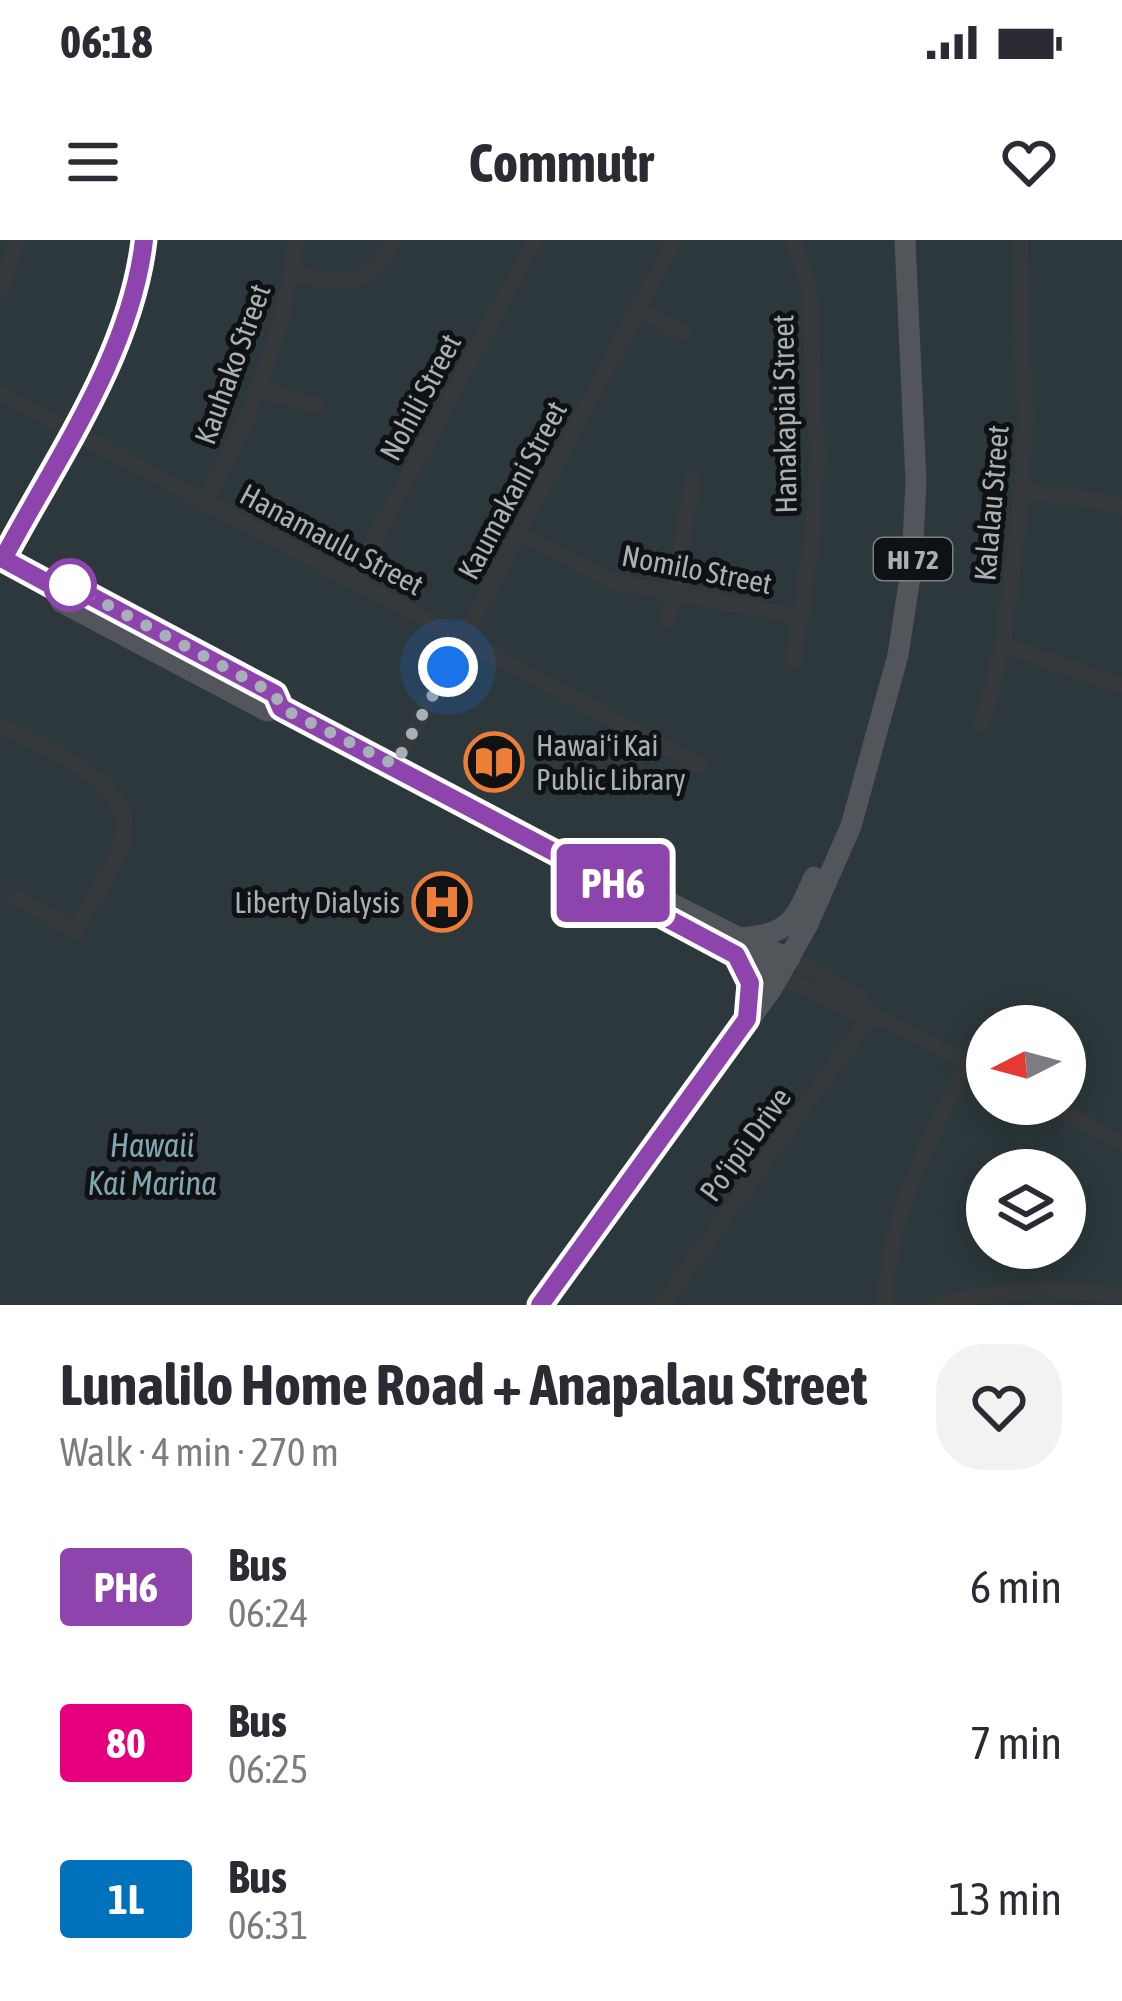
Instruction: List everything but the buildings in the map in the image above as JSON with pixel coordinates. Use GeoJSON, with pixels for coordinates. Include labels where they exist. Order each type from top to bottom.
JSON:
{"type":"FeatureCollection","features":[{"type":"Feature","properties":{"kind":"main road","name":"HI 72"},"geometry":{"type":"LineString","coordinates":[[540,1305],[785,966],[850,826],[898,656],[914,544],[916,481],[905,240]]}},
{"type":"Feature","properties":{"kind":"main road"},"geometry":{"type":"LineString","coordinates":[[1,561],[53,586],[61,602],[267,711],[281,708],[622,888],[631,899],[785,966]]}},
{"type":"Feature","properties":{"kind":"main road"},"geometry":{"type":"LineString","coordinates":[[738,947],[794,920],[879,728]]}},
{"type":"Feature","properties":{"kind":"main road"},"geometry":{"type":"LineString","coordinates":[[738,947],[750,983],[747,1019]]}},
{"type":"Feature","properties":{"kind":"street"},"geometry":{"type":"LineString","coordinates":[[1,561],[112,360],[134,299],[144,240]]}},
{"type":"Feature","properties":{"kind":"street","name":"Kauhako Street"},"geometry":{"type":"LineString","coordinates":[[205,501],[258,389],[292,274],[296,240]]}},
{"type":"Feature","properties":{"kind":"street"},"geometry":{"type":"LineString","coordinates":[[292,274],[330,281],[362,277],[381,266],[395,240]]}},
{"type":"Feature","properties":{"kind":"street","name":"Nohili Street"},"geometry":{"type":"LineString","coordinates":[[353,579],[535,240]]}},
{"type":"Feature","properties":{"kind":"street","name":"Kaumakani Street"},"geometry":{"type":"LineString","coordinates":[[395,765],[675,240]]}},
{"type":"Feature","properties":{"kind":"street","name":"Hanakapiai Street"},"geometry":{"type":"LineString","coordinates":[[794,240],[809,288],[817,455],[813,531],[794,661]]}},
{"type":"Feature","properties":{"kind":"street","name":"Kalalau Street"},"geometry":{"type":"LineString","coordinates":[[982,725],[1003,645],[1022,492],[1025,347],[1020,240]]}},
{"type":"Feature","properties":{"kind":"street"},"geometry":{"type":"LineString","coordinates":[[0,292],[10,248]]}},
{"type":"Feature","properties":{"kind":"street"},"geometry":{"type":"LineString","coordinates":[[640,310],[683,333]]}},
{"type":"Feature","properties":{"kind":"street"},"geometry":{"type":"LineString","coordinates":[[258,389],[315,405]]}},
{"type":"Feature","properties":{"kind":"street","name":"Hanamaulu Street"},"geometry":{"type":"LineString","coordinates":[[0,393],[701,766]]}},
{"type":"Feature","properties":{"kind":"street"},"geometry":{"type":"LineString","coordinates":[[669,619],[692,478]]}},
{"type":"Feature","properties":{"kind":"street"},"geometry":{"type":"LineString","coordinates":[[1022,492],[1122,507]]}},
{"type":"Feature","properties":{"kind":"street","name":"Nomilo Street"},"geometry":{"type":"LineString","coordinates":[[520,534],[598,576],[801,617]]}},
{"type":"Feature","properties":{"kind":"street"},"geometry":{"type":"LineString","coordinates":[[1003,645],[1122,686]]}},
{"type":"Feature","properties":{"kind":"street"},"geometry":{"type":"LineString","coordinates":[[0,725],[103,781],[118,800],[124,818],[122,843],[75,931],[16,897]]}},
{"type":"Feature","properties":{"kind":"street"},"geometry":{"type":"LineString","coordinates":[[785,966],[858,996],[871,1014],[966,1061]]}},
{"type":"Feature","properties":{"kind":"street","name":"Po‘ipū Drive"},"geometry":{"type":"LineString","coordinates":[[662,1305],[871,1014]]}},
{"type":"Feature","properties":{"kind":"street"},"geometry":{"type":"LineString","coordinates":[[886,1305],[887,1268],[900,1212],[966,1066]]}},
{"type":"Feature","properties":{"kind":"street"},"geometry":{"type":"LineString","coordinates":[[1086,1124],[1122,1143]]}},
{"type":"Feature","properties":{"kind":"street"},"geometry":{"type":"LineString","coordinates":[[936,1305],[1027,1291],[1122,1296]]}},
{"type":"Feature","properties":{"kind":"water","name":"Hawaii Kai Marina"},"geometry":{"type":"Polygon","coordinates":[[[0,240],[1122,240],[1122,1305],[0,1305],[0,240]]]}},
{"type":"Feature","properties":{"kind":"bus line","name":"PH6"},"geometry":{"type":"LineString","coordinates":[[144,240],[134,299],[112,360],[3,559],[53,586],[70,585],[234,672],[275,694],[281,708],[622,888],[631,899],[736,955],[749,979],[747,1019],[540,1305]]}},
{"type":"Feature","properties":{"kind":"place","name":"Hawaiʻi Kai Public Library"},"geometry":{"type":"Point","coordinates":[494,762]}},
{"type":"Feature","properties":{"kind":"place","name":"Liberty Dialysis"},"geometry":{"type":"Point","coordinates":[442,902]}},
{"type":"Feature","properties":{"kind":"route"},"geometry":{"type":"LineString","coordinates":[[70,585],[275,694],[281,708],[395,765],[448,667]]}}]}
